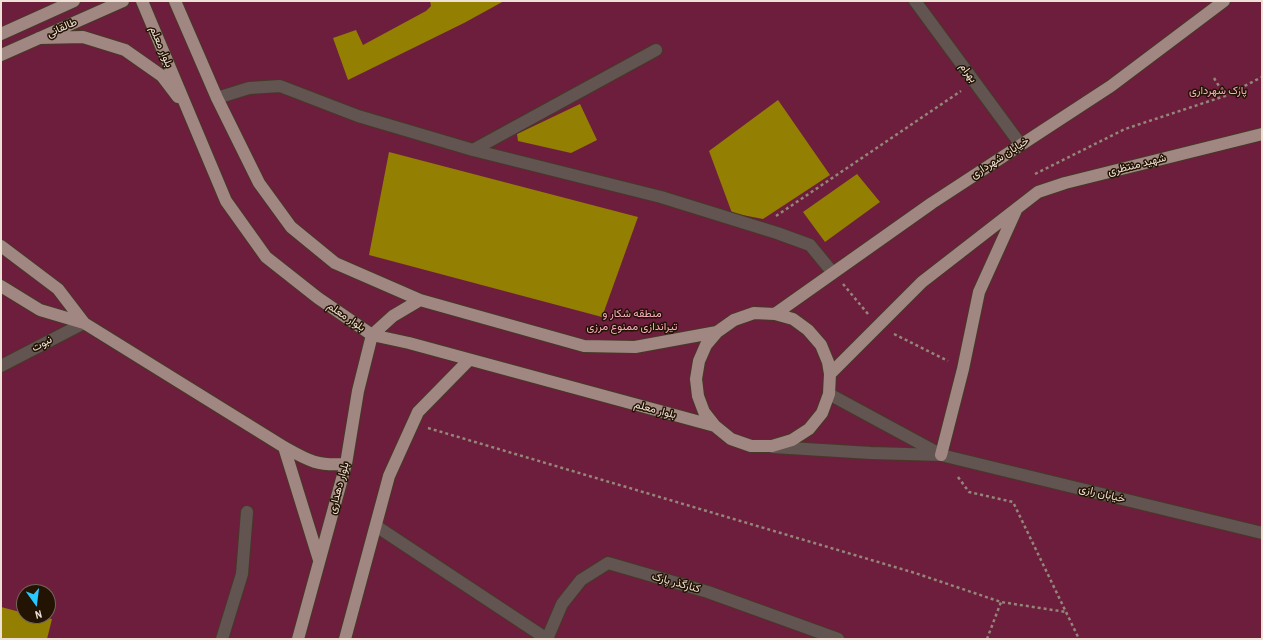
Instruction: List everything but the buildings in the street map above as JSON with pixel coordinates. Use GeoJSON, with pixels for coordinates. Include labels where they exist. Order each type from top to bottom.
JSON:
{"type":"FeatureCollection","features":[{"type":"Feature","properties":{"kind":"main road"},"geometry":{"type":"LineString","coordinates":[[29,21],[51,1]]}},
{"type":"Feature","properties":{"kind":"main road","name":"طالقانی"},"geometry":{"type":"LineString","coordinates":[[1,34],[74,1]]}},
{"type":"Feature","properties":{"kind":"main road","name":"طالقانی"},"geometry":{"type":"LineString","coordinates":[[1,55],[123,1]]}},
{"type":"Feature","properties":{"kind":"main road","name":"بلوار معلم"},"geometry":{"type":"LineString","coordinates":[[142,1],[226,201],[266,257],[318,298],[372,335],[409,343],[714,426]]}},
{"type":"Feature","properties":{"kind":"main road"},"geometry":{"type":"LineString","coordinates":[[175,1],[217,98],[258,183],[291,227],[335,263],[420,300],[584,346],[635,347],[717,332]]}},
{"type":"Feature","properties":{"kind":"main road","name":"خیابان شهرداری"},"geometry":{"type":"LineString","coordinates":[[775,314],[932,202],[1111,86],[1224,1]]}},
{"type":"Feature","properties":{"kind":"main road"},"geometry":{"type":"LineString","coordinates":[[39,38],[83,37],[125,50],[162,76],[189,110]]}},
{"type":"Feature","properties":{"kind":"main road","name":"شهید منتظری"},"geometry":{"type":"LineString","coordinates":[[830,374],[922,282],[1038,192],[1065,183],[1262,134]]}},
{"type":"Feature","properties":{"kind":"main road"},"geometry":{"type":"LineString","coordinates":[[941,455],[963,369],[979,292],[1017,207]]}},
{"type":"Feature","properties":{"kind":"main road"},"geometry":{"type":"LineString","coordinates":[[1,246],[58,289],[84,323]]}},
{"type":"Feature","properties":{"kind":"main road"},"geometry":{"type":"LineString","coordinates":[[1,286],[40,310],[84,323],[284,447],[311,462],[329,465],[346,464]]}},
{"type":"Feature","properties":{"kind":"main road"},"geometry":{"type":"LineString","coordinates":[[372,335],[393,316],[420,300]]}},
{"type":"Feature","properties":{"kind":"main road"},"geometry":{"type":"LineString","coordinates":[[754,313],[775,314],[793,319],[808,330],[821,345],[828,362],[830,374],[829,394],[822,413],[809,429],[792,440],[772,446],[751,446],[731,439],[714,426],[704,412],[698,396],[696,379],[699,361],[706,345],[717,332],[734,320],[754,313]]}},
{"type":"Feature","properties":{"kind":"main road","name":"بلوار دهداری"},"geometry":{"type":"LineString","coordinates":[[298,639],[346,464],[358,391],[372,335]]}},
{"type":"Feature","properties":{"kind":"main road"},"geometry":{"type":"LineString","coordinates":[[345,639],[389,476],[412,423],[418,412],[469,360]]}},
{"type":"Feature","properties":{"kind":"main road"},"geometry":{"type":"LineString","coordinates":[[284,447],[320,561]]}},
{"type":"Feature","properties":{"kind":"street","name":"بهرام"},"geometry":{"type":"LineString","coordinates":[[915,1],[1021,144]]}},
{"type":"Feature","properties":{"kind":"street"},"geometry":{"type":"LineString","coordinates":[[473,150],[656,50]]}},
{"type":"Feature","properties":{"kind":"street"},"geometry":{"type":"LineString","coordinates":[[217,98],[249,88],[280,86],[358,116],[473,150],[661,197],[759,227],[810,245],[833,273]]}},
{"type":"Feature","properties":{"kind":"street","name":"نبوت"},"geometry":{"type":"LineString","coordinates":[[1,366],[84,323]]}},
{"type":"Feature","properties":{"kind":"street","name":"خیابان رازی"},"geometry":{"type":"LineString","coordinates":[[829,394],[941,455]]}},
{"type":"Feature","properties":{"kind":"street","name":"خیابان رازی"},"geometry":{"type":"LineString","coordinates":[[772,446],[941,455],[1262,533]]}},
{"type":"Feature","properties":{"kind":"street"},"geometry":{"type":"LineString","coordinates":[[223,636],[242,574],[247,512]]}},
{"type":"Feature","properties":{"kind":"street"},"geometry":{"type":"LineString","coordinates":[[376,526],[547,639]]}},
{"type":"Feature","properties":{"kind":"street","name":"کنارگذر پارک"},"geometry":{"type":"LineString","coordinates":[[547,639],[562,604],[581,580],[608,564],[708,592],[838,639]]}},
{"type":"Feature","properties":{"kind":"path"},"geometry":{"type":"LineString","coordinates":[[1033,175],[1125,129],[1225,96],[1262,76]]}},
{"type":"Feature","properties":{"kind":"path"},"geometry":{"type":"LineString","coordinates":[[1214,78],[1225,96]]}},
{"type":"Feature","properties":{"kind":"path"},"geometry":{"type":"LineString","coordinates":[[759,227],[975,81]]}},
{"type":"Feature","properties":{"kind":"path"},"geometry":{"type":"LineString","coordinates":[[412,423],[915,573],[1002,602],[1066,612]]}},
{"type":"Feature","properties":{"kind":"path"},"geometry":{"type":"LineString","coordinates":[[941,455],[970,492],[1013,502],[1079,639]]}},
{"type":"Feature","properties":{"kind":"path"},"geometry":{"type":"LineString","coordinates":[[987,639],[1002,602]]}},
{"type":"Feature","properties":{"kind":"green space","name":"منطقه شکار و تیراندازی ممنوع مرزی"},"geometry":{"type":"Polygon","coordinates":[[[1,1],[1262,1],[1262,639],[1,639],[1,1]]]}},
{"type":"Feature","properties":{"kind":"park label","name":"پارک شهرداری"},"geometry":{"type":"Point","coordinates":[1218,91]}}]}
